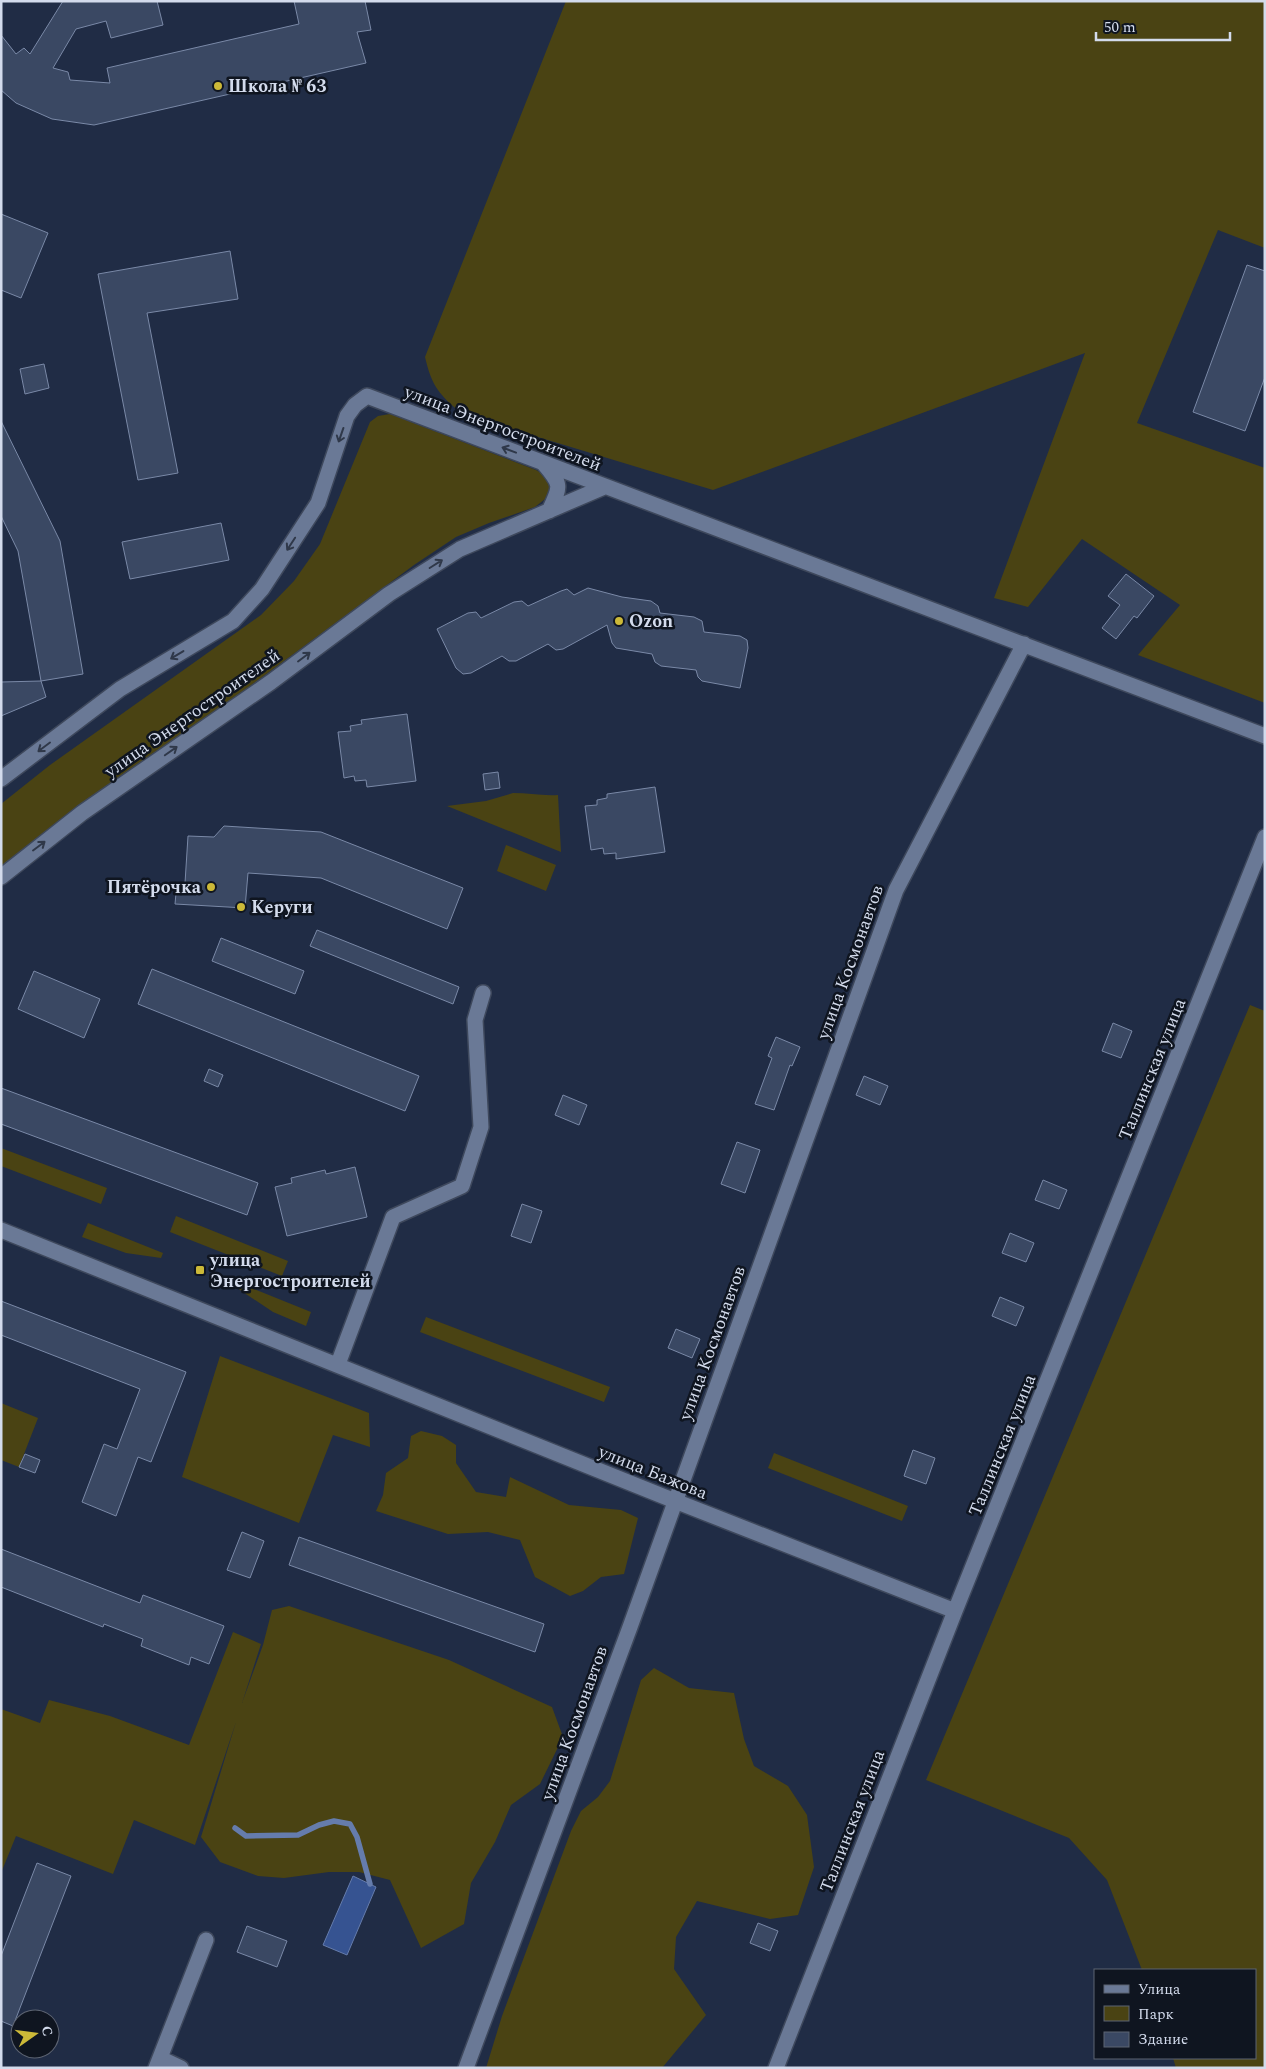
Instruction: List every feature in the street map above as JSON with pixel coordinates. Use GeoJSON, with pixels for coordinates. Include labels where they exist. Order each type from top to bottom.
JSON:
{"type":"FeatureCollection","features":[{"type":"Feature","properties":{"kind":"street","name":"улица Энергостроителей"},"geometry":{"type":"LineString","coordinates":[[1,779],[120,689],[233,621],[262,589],[318,503],[347,416],[355,405],[367,396],[604,487]]}},
{"type":"Feature","properties":{"kind":"street"},"geometry":{"type":"LineString","coordinates":[[544,464],[557,480],[558,492],[549,510]]}},
{"type":"Feature","properties":{"kind":"street","name":"улица Энергостроителей"},"geometry":{"type":"LineString","coordinates":[[1,877],[82,813],[271,682],[389,594],[460,549],[604,487]]}},
{"type":"Feature","properties":{"kind":"street"},"geometry":{"type":"LineString","coordinates":[[604,487],[1265,736]]}},
{"type":"Feature","properties":{"kind":"street","name":"улица Космонавтов"},"geometry":{"type":"LineString","coordinates":[[466,2068],[675,1501],[896,890],[1024,644]]}},
{"type":"Feature","properties":{"kind":"street","name":"Таллинская улица"},"geometry":{"type":"LineString","coordinates":[[776,2068],[955,1611],[1265,837]]}},
{"type":"Feature","properties":{"kind":"street"},"geometry":{"type":"LineString","coordinates":[[338,1364],[394,1216],[462,1186],[481,1127],[475,1020],[483,993]]}},
{"type":"Feature","properties":{"kind":"street","name":"улица Бажова"},"geometry":{"type":"LineString","coordinates":[[1,1230],[675,1501],[955,1611]]}},
{"type":"Feature","properties":{"kind":"street"},"geometry":{"type":"LineString","coordinates":[[182,2068],[158,2063],[206,1940]]}},
{"type":"Feature","properties":{"kind":"green space"},"geometry":{"type":"Polygon","coordinates":[[[566,1],[1265,1],[1265,248],[1218,230],[1137,423],[1265,468],[1265,703],[1138,655],[1180,605],[1082,539],[1028,607],[994,598],[1085,353],[713,490],[462,414],[448,401],[430,376],[425,357],[566,1]]]}},
{"type":"Feature","properties":{"kind":"green space"},"geometry":{"type":"Polygon","coordinates":[[[390,414],[536,470],[548,477],[550,488],[545,499],[535,507],[456,537],[414,565],[1,870],[1,804],[50,765],[261,615],[294,581],[320,544],[370,422],[378,416],[390,414]]]}},
{"type":"Feature","properties":{"kind":"green space"},"geometry":{"type":"Polygon","coordinates":[[[513,793],[558,795],[561,852],[447,806],[486,801],[513,793]]]}},
{"type":"Feature","properties":{"kind":"green space"},"geometry":{"type":"Polygon","coordinates":[[[506,845],[556,865],[546,891],[497,871],[506,845]]]}},
{"type":"Feature","properties":{"kind":"green space"},"geometry":{"type":"Polygon","coordinates":[[[1250,1005],[1265,1011],[1265,2068],[1176,2068],[1173,2059],[1256,2059],[1256,1969],[1142,1969],[1107,1880],[1069,1838],[926,1780],[1250,1005]]]}},
{"type":"Feature","properties":{"kind":"green space"},"geometry":{"type":"Polygon","coordinates":[[[1,1148],[107,1188],[101,1204],[1,1166],[1,1148]]]}},
{"type":"Feature","properties":{"kind":"green space"},"geometry":{"type":"Polygon","coordinates":[[[176,1216],[288,1261],[282,1276],[170,1232],[176,1216]]]}},
{"type":"Feature","properties":{"kind":"green space"},"geometry":{"type":"Polygon","coordinates":[[[88,1223],[163,1253],[161,1258],[126,1253],[82,1237],[88,1223]]]}},
{"type":"Feature","properties":{"kind":"green space"},"geometry":{"type":"Polygon","coordinates":[[[239,1283],[311,1312],[306,1326],[273,1312],[237,1288],[239,1283]]]}},
{"type":"Feature","properties":{"kind":"green space"},"geometry":{"type":"Polygon","coordinates":[[[426,1317],[610,1387],[604,1402],[420,1332],[426,1317]]]}},
{"type":"Feature","properties":{"kind":"green space"},"geometry":{"type":"Polygon","coordinates":[[[220,1356],[369,1413],[370,1447],[333,1435],[299,1523],[182,1477],[220,1356]]]}},
{"type":"Feature","properties":{"kind":"green space"},"geometry":{"type":"Polygon","coordinates":[[[1,1403],[38,1418],[19,1467],[1,1460],[1,1403]]]}},
{"type":"Feature","properties":{"kind":"green space"},"geometry":{"type":"Polygon","coordinates":[[[421,1431],[442,1436],[456,1445],[456,1463],[476,1492],[506,1497],[510,1477],[569,1505],[621,1510],[638,1518],[624,1574],[601,1577],[583,1591],[570,1596],[535,1577],[520,1540],[488,1532],[448,1534],[376,1511],[383,1495],[386,1473],[408,1458],[411,1436],[421,1431]]]}},
{"type":"Feature","properties":{"kind":"green space"},"geometry":{"type":"Polygon","coordinates":[[[774,1453],[908,1506],[902,1521],[768,1468],[774,1453]]]}},
{"type":"Feature","properties":{"kind":"green space"},"geometry":{"type":"Polygon","coordinates":[[[289,1606],[449,1660],[552,1707],[563,1737],[540,1784],[511,1805],[495,1842],[471,1883],[464,1924],[421,1948],[390,1880],[359,1872],[329,1872],[284,1878],[258,1876],[220,1862],[201,1837],[236,1722],[195,1845],[134,1820],[113,1874],[16,1836],[1,1873],[1,1709],[40,1723],[49,1700],[110,1716],[189,1745],[233,1632],[261,1644],[242,1703],[263,1645],[272,1610],[289,1606]]]}},
{"type":"Feature","properties":{"kind":"green space"},"geometry":{"type":"Polygon","coordinates":[[[654,1668],[689,1688],[734,1693],[744,1739],[754,1766],[788,1786],[807,1815],[814,1867],[798,1915],[770,1919],[697,1901],[676,1937],[674,1969],[706,2015],[662,2068],[486,2068],[502,2016],[571,1831],[581,1811],[598,1797],[610,1781],[641,1680],[654,1668]]]}},
{"type":"Feature","properties":{"kind":"water"},"geometry":{"type":"Polygon","coordinates":[[[353,1876],[376,1887],[347,1955],[323,1945],[353,1876]]]}},
{"type":"Feature","properties":{"kind":"building"},"geometry":{"type":"Polygon","coordinates":[[[63,1],[157,1],[163,25],[111,38],[106,21],[76,29],[53,68],[68,72],[70,80],[110,83],[107,68],[299,24],[294,1],[365,1],[371,30],[357,32],[366,63],[94,125],[52,119],[16,103],[1,90],[1,35],[16,54],[24,48],[30,54],[63,1]]]}},
{"type":"Feature","properties":{"kind":"building"},"geometry":{"type":"Polygon","coordinates":[[[1,214],[48,233],[21,298],[1,290],[1,214]]]}},
{"type":"Feature","properties":{"kind":"building"},"geometry":{"type":"Polygon","coordinates":[[[230,251],[238,299],[147,313],[178,473],[138,480],[98,274],[230,251]]]}},
{"type":"Feature","properties":{"kind":"building"},"geometry":{"type":"Polygon","coordinates":[[[1247,265],[1265,271],[1265,377],[1245,431],[1193,412],[1247,265]]]}},
{"type":"Feature","properties":{"kind":"building"},"geometry":{"type":"Polygon","coordinates":[[[44,364],[49,388],[25,394],[20,369],[44,364]]]}},
{"type":"Feature","properties":{"kind":"building"},"geometry":{"type":"Polygon","coordinates":[[[1,421],[60,541],[83,674],[41,681],[18,551],[1,516],[1,421]]]}},
{"type":"Feature","properties":{"kind":"building"},"geometry":{"type":"Polygon","coordinates":[[[221,523],[229,560],[130,579],[122,542],[221,523]]]}},
{"type":"Feature","properties":{"kind":"building"},"geometry":{"type":"Polygon","coordinates":[[[1126,574],[1154,596],[1137,618],[1134,616],[1116,639],[1102,628],[1120,605],[1108,596],[1126,574]]]}},
{"type":"Feature","properties":{"kind":"building"},"geometry":{"type":"Polygon","coordinates":[[[588,588],[622,597],[651,601],[658,606],[660,613],[694,617],[702,621],[704,632],[740,636],[747,640],[748,648],[740,688],[702,681],[698,677],[696,670],[661,666],[655,662],[652,654],[616,648],[612,643],[607,625],[563,649],[556,650],[548,644],[516,661],[509,661],[502,656],[471,673],[463,674],[456,668],[437,629],[468,613],[476,612],[481,618],[514,602],[522,601],[528,606],[567,589],[574,595],[588,588]]]}},
{"type":"Feature","properties":{"kind":"building"},"geometry":{"type":"Polygon","coordinates":[[[41,681],[46,697],[1,716],[1,682],[41,681]]]}},
{"type":"Feature","properties":{"kind":"building"},"geometry":{"type":"Polygon","coordinates":[[[407,714],[416,781],[367,787],[366,780],[355,781],[354,776],[344,778],[338,732],[351,731],[350,726],[362,724],[361,720],[407,714]]]}},
{"type":"Feature","properties":{"kind":"building"},"geometry":{"type":"Polygon","coordinates":[[[498,772],[500,788],[485,790],[483,774],[498,772]]]}},
{"type":"Feature","properties":{"kind":"building"},"geometry":{"type":"Polygon","coordinates":[[[655,787],[665,852],[616,859],[616,853],[604,854],[603,848],[591,850],[585,806],[597,805],[597,800],[607,798],[607,794],[655,787]]]}},
{"type":"Feature","properties":{"kind":"building"},"geometry":{"type":"Polygon","coordinates":[[[224,826],[321,832],[463,888],[447,929],[321,878],[248,873],[245,908],[175,904],[177,883],[185,883],[188,836],[214,837],[224,826]]]}},
{"type":"Feature","properties":{"kind":"building"},"geometry":{"type":"Polygon","coordinates":[[[317,930],[459,987],[453,1004],[310,946],[317,930]]]}},
{"type":"Feature","properties":{"kind":"building"},"geometry":{"type":"Polygon","coordinates":[[[221,938],[304,971],[295,994],[212,961],[221,938]]]}},
{"type":"Feature","properties":{"kind":"building"},"geometry":{"type":"Polygon","coordinates":[[[152,969],[419,1076],[405,1111],[138,1004],[152,969]]]}},
{"type":"Feature","properties":{"kind":"building"},"geometry":{"type":"Polygon","coordinates":[[[34,971],[100,999],[84,1038],[18,1009],[34,971]]]}},
{"type":"Feature","properties":{"kind":"building"},"geometry":{"type":"Polygon","coordinates":[[[1113,1023],[1132,1031],[1121,1058],[1102,1051],[1113,1023]]]}},
{"type":"Feature","properties":{"kind":"building"},"geometry":{"type":"Polygon","coordinates":[[[776,1037],[800,1047],[792,1066],[790,1065],[774,1110],[755,1104],[772,1058],[768,1056],[776,1037]]]}},
{"type":"Feature","properties":{"kind":"building"},"geometry":{"type":"Polygon","coordinates":[[[209,1069],[223,1075],[218,1087],[204,1081],[209,1069]]]}},
{"type":"Feature","properties":{"kind":"building"},"geometry":{"type":"Polygon","coordinates":[[[864,1076],[888,1086],[880,1105],[856,1095],[864,1076]]]}},
{"type":"Feature","properties":{"kind":"building"},"geometry":{"type":"Polygon","coordinates":[[[1,1088],[258,1183],[247,1215],[1,1124],[1,1088]]]}},
{"type":"Feature","properties":{"kind":"building"},"geometry":{"type":"Polygon","coordinates":[[[563,1095],[587,1105],[579,1125],[555,1115],[563,1095]]]}},
{"type":"Feature","properties":{"kind":"building"},"geometry":{"type":"Polygon","coordinates":[[[737,1142],[760,1150],[745,1193],[721,1184],[737,1142]]]}},
{"type":"Feature","properties":{"kind":"building"},"geometry":{"type":"Polygon","coordinates":[[[355,1167],[367,1217],[287,1236],[275,1187],[292,1183],[291,1178],[325,1170],[326,1174],[355,1167]]]}},
{"type":"Feature","properties":{"kind":"building"},"geometry":{"type":"Polygon","coordinates":[[[1043,1180],[1067,1190],[1059,1209],[1035,1200],[1043,1180]]]}},
{"type":"Feature","properties":{"kind":"building"},"geometry":{"type":"Polygon","coordinates":[[[522,1204],[542,1211],[531,1243],[511,1236],[522,1204]]]}},
{"type":"Feature","properties":{"kind":"building"},"geometry":{"type":"Polygon","coordinates":[[[1010,1233],[1034,1243],[1026,1262],[1002,1253],[1010,1233]]]}},
{"type":"Feature","properties":{"kind":"building"},"geometry":{"type":"Polygon","coordinates":[[[1000,1297],[1024,1307],[1016,1326],[992,1316],[1000,1297]]]}},
{"type":"Feature","properties":{"kind":"building"},"geometry":{"type":"Polygon","coordinates":[[[1,1301],[186,1372],[151,1462],[138,1457],[116,1516],[82,1502],[104,1444],[117,1449],[140,1389],[1,1335],[1,1301]]]}},
{"type":"Feature","properties":{"kind":"building"},"geometry":{"type":"Polygon","coordinates":[[[676,1329],[700,1339],[692,1358],[668,1348],[676,1329]]]}},
{"type":"Feature","properties":{"kind":"building"},"geometry":{"type":"Polygon","coordinates":[[[913,1450],[935,1458],[926,1484],[904,1476],[913,1450]]]}},
{"type":"Feature","properties":{"kind":"building"},"geometry":{"type":"Polygon","coordinates":[[[25,1454],[40,1460],[35,1473],[19,1467],[25,1454]]]}},
{"type":"Feature","properties":{"kind":"building"},"geometry":{"type":"Polygon","coordinates":[[[242,1532],[264,1541],[250,1578],[227,1570],[242,1532]]]}},
{"type":"Feature","properties":{"kind":"building"},"geometry":{"type":"Polygon","coordinates":[[[299,1537],[544,1624],[535,1652],[289,1565],[299,1537]]]}},
{"type":"Feature","properties":{"kind":"building"},"geometry":{"type":"Polygon","coordinates":[[[1,1549],[140,1603],[143,1595],[224,1626],[209,1664],[191,1657],[189,1665],[141,1646],[143,1639],[104,1624],[103,1627],[1,1587],[1,1549]]]}},
{"type":"Feature","properties":{"kind":"building"},"geometry":{"type":"Polygon","coordinates":[[[37,1863],[71,1876],[20,2009],[10,2009],[10,2025],[1,2021],[1,1956],[37,1863]]]}},
{"type":"Feature","properties":{"kind":"building"},"geometry":{"type":"Polygon","coordinates":[[[758,1923],[778,1931],[770,1951],[750,1943],[758,1923]]]}},
{"type":"Feature","properties":{"kind":"building"},"geometry":{"type":"Polygon","coordinates":[[[247,1926],[287,1941],[277,1967],[237,1952],[247,1926]]]}},
{"type":"Feature","properties":{"kind":"waterway"},"geometry":{"type":"LineString","coordinates":[[235,1828],[246,1836],[298,1835],[319,1825],[334,1821],[350,1824],[357,1837],[370,1884]]}},
{"type":"Feature","properties":{"kind":"place","name":"Школа № 63"},"geometry":{"type":"Point","coordinates":[218,86]}},
{"type":"Feature","properties":{"kind":"place","name":"Ozon"},"geometry":{"type":"Point","coordinates":[619,621]}},
{"type":"Feature","properties":{"kind":"place","name":"Пятёрочка"},"geometry":{"type":"Point","coordinates":[211,887]}},
{"type":"Feature","properties":{"kind":"place","name":"Керуги"},"geometry":{"type":"Point","coordinates":[241,907]}},
{"type":"Feature","properties":{"kind":"place","name":"улица Энергостроителей"},"geometry":{"type":"Point","coordinates":[200,1270]}}]}
